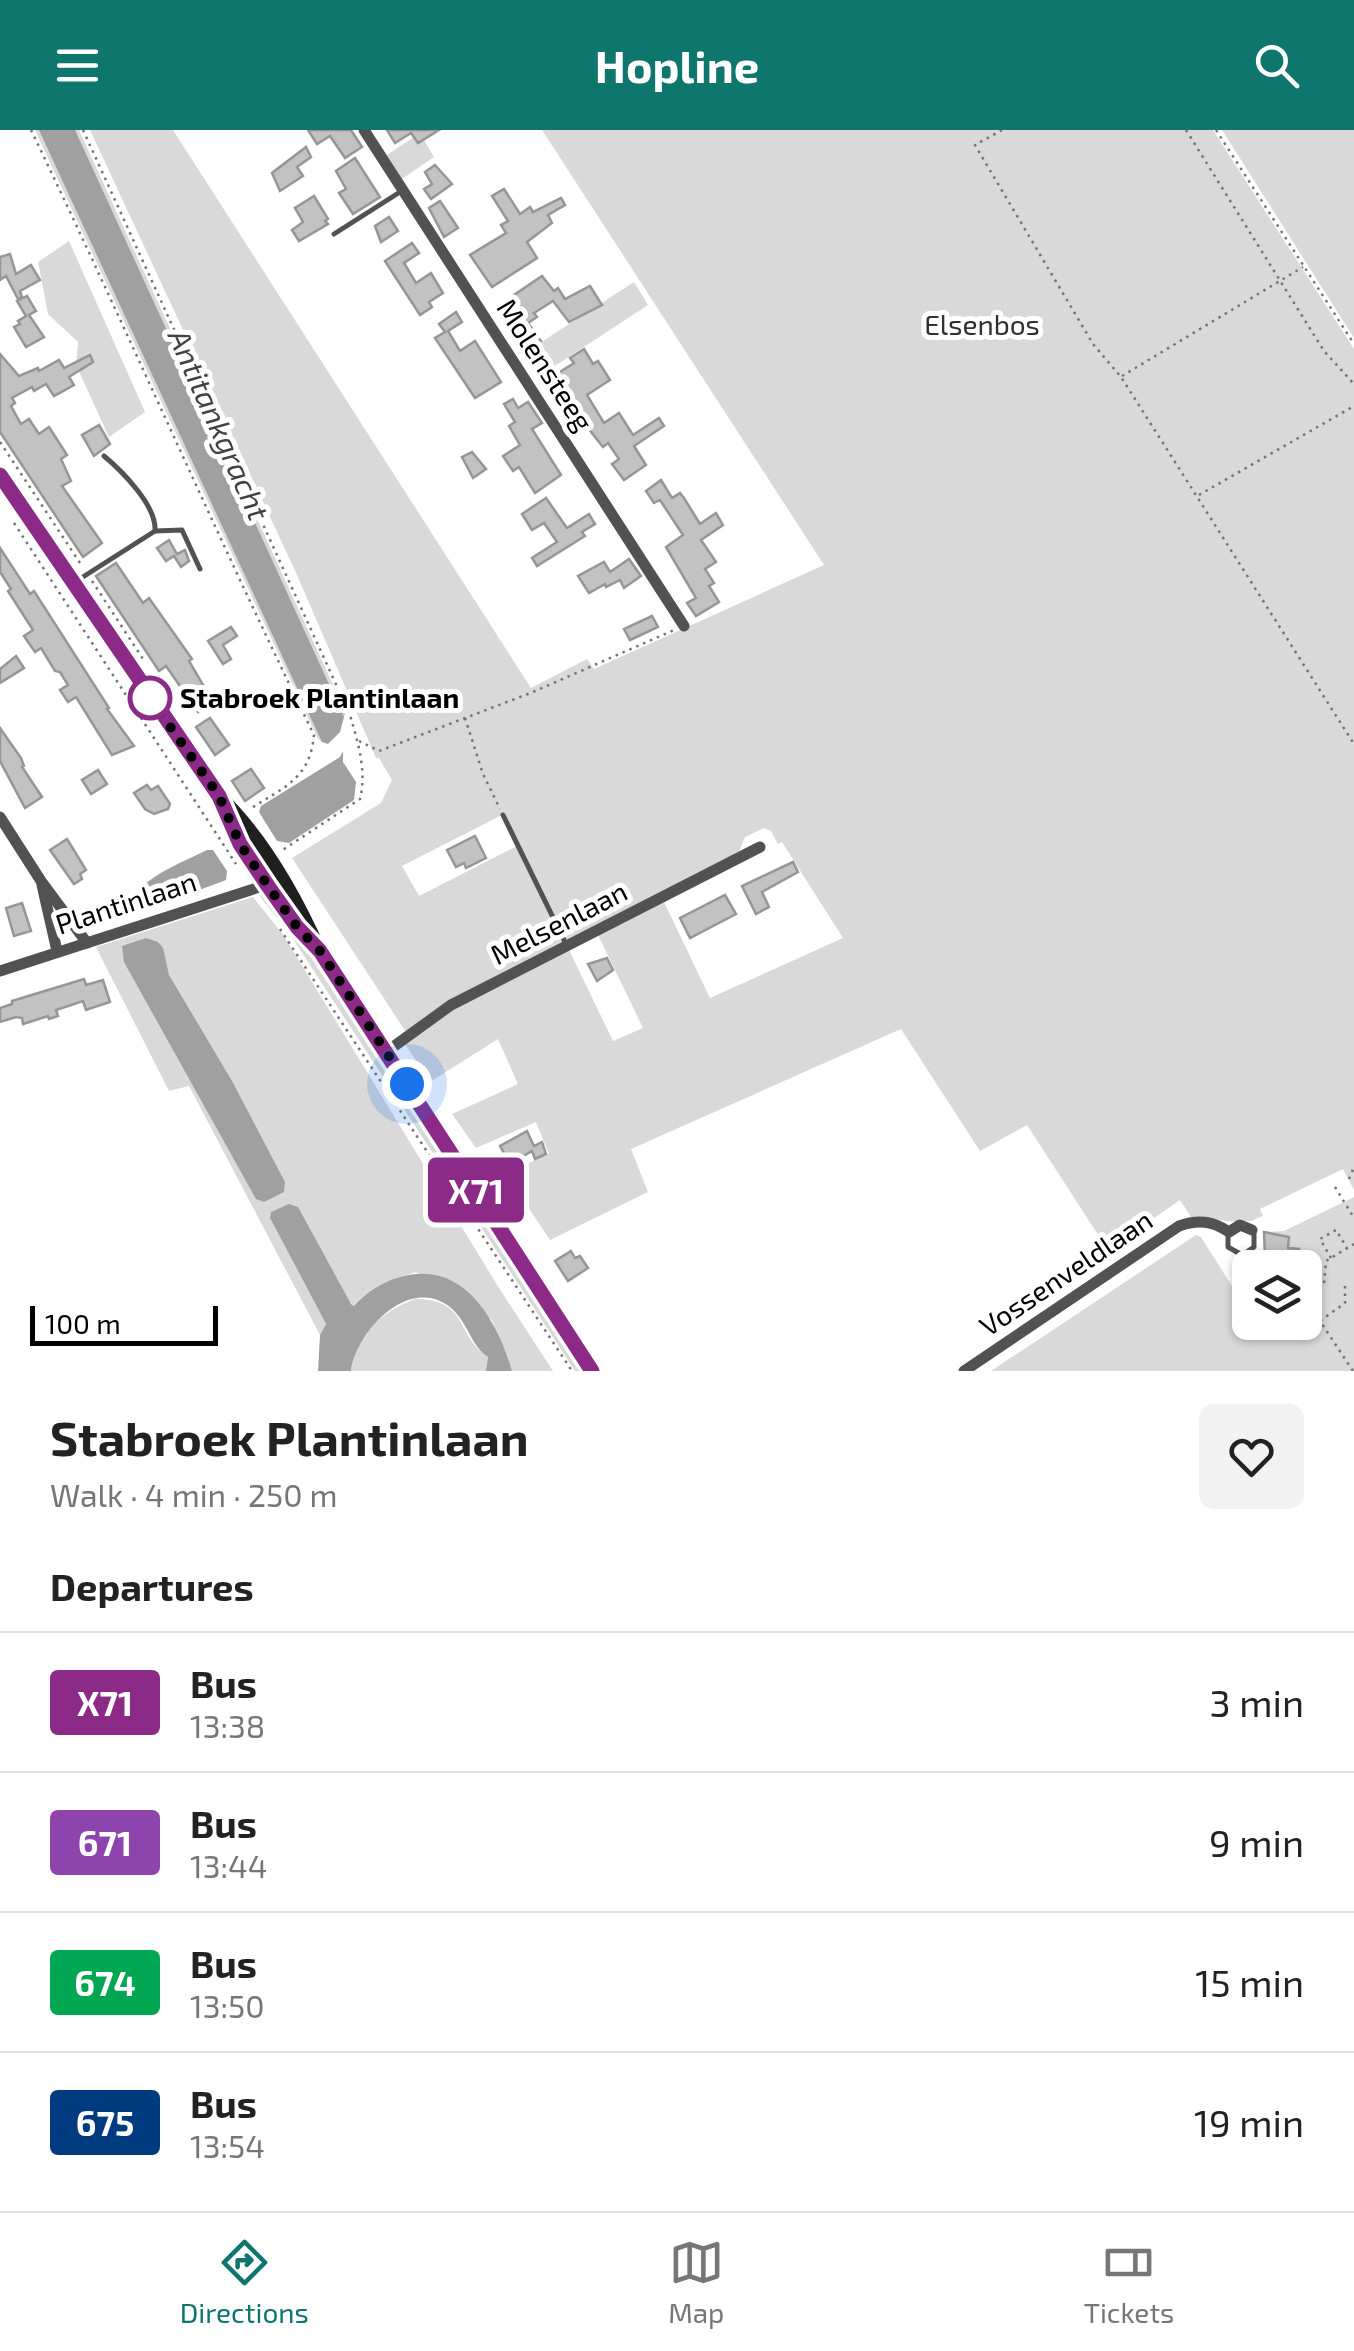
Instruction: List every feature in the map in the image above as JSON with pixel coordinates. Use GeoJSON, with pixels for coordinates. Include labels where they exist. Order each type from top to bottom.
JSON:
{"type":"FeatureCollection","features":[{"type":"Feature","properties":{"kind":"main road"},"geometry":{"type":"LineString","coordinates":[[0,475],[219,796],[239,816],[268,860],[274,882],[297,927],[320,951],[592,1371]]}},
{"type":"Feature","properties":{"kind":"main road"},"geometry":{"type":"LineString","coordinates":[[219,796],[240,844],[274,882]]}},
{"type":"Feature","properties":{"kind":"street","name":"Molensteeg"},"geometry":{"type":"LineString","coordinates":[[364,130],[684,626]]}},
{"type":"Feature","properties":{"kind":"street"},"geometry":{"type":"LineString","coordinates":[[0,816],[87,944]]}},
{"type":"Feature","properties":{"kind":"street","name":"Melsenlaan"},"geometry":{"type":"LineString","coordinates":[[386,1052],[451,1005],[760,847]]}},
{"type":"Feature","properties":{"kind":"street"},"geometry":{"type":"LineString","coordinates":[[41,881],[57,952]]}},
{"type":"Feature","properties":{"kind":"street","name":"Plantinlaan"},"geometry":{"type":"LineString","coordinates":[[0,970],[274,882]]}},
{"type":"Feature","properties":{"kind":"street","name":"Vossenveldlaan"},"geometry":{"type":"LineString","coordinates":[[964,1371],[1180,1226],[1210,1223],[1229,1232],[1240,1226],[1252,1230]]}},
{"type":"Feature","properties":{"kind":"lane"},"geometry":{"type":"LineString","coordinates":[[334,234],[403,190]]}},
{"type":"Feature","properties":{"kind":"lane"},"geometry":{"type":"LineString","coordinates":[[104,456],[128,476],[156,522],[154,531]]}},
{"type":"Feature","properties":{"kind":"lane"},"geometry":{"type":"LineString","coordinates":[[72,584],[154,531],[182,530],[200,568]]}},
{"type":"Feature","properties":{"kind":"lane"},"geometry":{"type":"LineString","coordinates":[[502,814],[567,947]]}},
{"type":"Feature","properties":{"kind":"lane"},"geometry":{"type":"LineString","coordinates":[[1250,1250],[1256,1240],[1252,1230]]}},
{"type":"Feature","properties":{"kind":"lane"},"geometry":{"type":"LineString","coordinates":[[1229,1232],[1228,1248],[1232,1250]]}},
{"type":"Feature","properties":{"kind":"path"},"geometry":{"type":"LineString","coordinates":[[32,130],[226,551],[236,565],[243,590],[314,734],[313,752],[299,777],[244,812]]}},
{"type":"Feature","properties":{"kind":"path"},"geometry":{"type":"LineString","coordinates":[[84,130],[350,715],[357,740],[364,772],[360,799],[268,860]]}},
{"type":"Feature","properties":{"kind":"path"},"geometry":{"type":"LineString","coordinates":[[1002,130],[975,145],[1093,344],[1121,377],[1354,744]]}},
{"type":"Feature","properties":{"kind":"path"},"geometry":{"type":"LineString","coordinates":[[1186,130],[1324,351],[1354,384]]}},
{"type":"Feature","properties":{"kind":"path"},"geometry":{"type":"LineString","coordinates":[[1216,130],[1354,344]]}},
{"type":"Feature","properties":{"kind":"path"},"geometry":{"type":"LineString","coordinates":[[1121,377],[1304,266]]}},
{"type":"Feature","properties":{"kind":"path"},"geometry":{"type":"LineString","coordinates":[[1198,496],[1354,406]]}},
{"type":"Feature","properties":{"kind":"path"},"geometry":{"type":"LineString","coordinates":[[0,442],[150,669]]}},
{"type":"Feature","properties":{"kind":"path"},"geometry":{"type":"LineString","coordinates":[[10,516],[234,860]]}},
{"type":"Feature","properties":{"kind":"path"},"geometry":{"type":"LineString","coordinates":[[357,740],[379,751],[533,692],[684,626]]}},
{"type":"Feature","properties":{"kind":"path"},"geometry":{"type":"LineString","coordinates":[[464,717],[483,774],[502,814]]}},
{"type":"Feature","properties":{"kind":"path"},"geometry":{"type":"LineString","coordinates":[[273,920],[371,1062],[572,1371]]}},
{"type":"Feature","properties":{"kind":"path"},"geometry":{"type":"LineString","coordinates":[[1354,1167],[1349,1179],[1354,1176]]}},
{"type":"Feature","properties":{"kind":"path"},"geometry":{"type":"LineString","coordinates":[[1335,1187],[1354,1218]]}},
{"type":"Feature","properties":{"kind":"path"},"geometry":{"type":"LineString","coordinates":[[1331,1258],[1320,1239],[1336,1230],[1346,1248]]}},
{"type":"Feature","properties":{"kind":"path"},"geometry":{"type":"LineString","coordinates":[[1324,1283],[1326,1261],[1354,1244]]}},
{"type":"Feature","properties":{"kind":"path"},"geometry":{"type":"LineString","coordinates":[[1345,1286],[1346,1303],[1320,1321],[1354,1371]]}},
{"type":"Feature","properties":{"kind":"green space"},"geometry":{"type":"Polygon","coordinates":[[[35,130],[43,130],[323,736],[322,742],[318,739],[35,130]]]}},
{"type":"Feature","properties":{"kind":"green space"},"geometry":{"type":"Polygon","coordinates":[[[71,130],[79,130],[346,713],[344,717],[340,715],[71,130]]]}},
{"type":"Feature","properties":{"kind":"green space","name":"Elsenbos"},"geometry":{"type":"Polygon","coordinates":[[[90,130],[173,130],[531,688],[587,659],[594,669],[824,565],[542,130],[1213,130],[1354,349],[1354,1190],[1343,1169],[1260,1209],[1263,1216],[1237,1222],[1191,1217],[1180,1200],[1108,1250],[1027,1125],[980,1151],[901,1029],[631,1149],[648,1192],[550,1240],[522,1198],[514,1202],[497,1177],[549,1154],[536,1122],[476,1148],[452,1114],[518,1084],[498,1039],[430,1082],[405,1044],[446,1013],[569,950],[613,1041],[643,1028],[598,935],[664,902],[710,998],[843,938],[782,842],[778,844],[771,831],[764,828],[745,837],[739,852],[406,1032],[292,858],[381,803],[392,780],[376,758],[297,575],[90,130]],[[502,815],[402,866],[419,896],[517,846],[502,815]]]}},
{"type":"Feature","properties":{"kind":"green space"},"geometry":{"type":"Polygon","coordinates":[[[1222,130],[1354,130],[1354,338],[1222,130]]]}},
{"type":"Feature","properties":{"kind":"green space"},"geometry":{"type":"Polygon","coordinates":[[[420,133],[434,157],[402,179],[387,155],[420,133]]]}},
{"type":"Feature","properties":{"kind":"green space"},"geometry":{"type":"Polygon","coordinates":[[[69,241],[145,412],[109,437],[76,365],[78,342],[48,314],[38,262],[69,241]]]}},
{"type":"Feature","properties":{"kind":"green space"},"geometry":{"type":"Polygon","coordinates":[[[634,282],[648,305],[544,373],[529,350],[634,282]]]}},
{"type":"Feature","properties":{"kind":"green space"},"geometry":{"type":"Polygon","coordinates":[[[259,895],[273,901],[306,945],[583,1371],[575,1371],[293,939],[259,895]]]}},
{"type":"Feature","properties":{"kind":"green space"},"geometry":{"type":"Polygon","coordinates":[[[253,897],[284,936],[553,1371],[512,1371],[492,1320],[416,1272],[374,1288],[354,1306],[270,1218],[326,1324],[320,1335],[189,1086],[169,1091],[96,947],[253,897]]]}},
{"type":"Feature","properties":{"kind":"green space"},"geometry":{"type":"Polygon","coordinates":[[[1354,1197],[1354,1371],[991,1371],[1196,1235],[1232,1286],[1232,1340],[1322,1340],[1322,1250],[1265,1250],[1264,1232],[1284,1231],[1354,1197]]]}},
{"type":"Feature","properties":{"kind":"green space"},"geometry":{"type":"Polygon","coordinates":[[[415,1299],[445,1305],[453,1312],[470,1339],[488,1357],[486,1371],[351,1371],[358,1346],[372,1326],[415,1299]]]}},
{"type":"Feature","properties":{"kind":"shaded area","name":"Antitankgracht"},"geometry":{"type":"Polygon","coordinates":[[[39,130],[75,130],[344,717],[340,732],[328,744],[322,742],[39,130]]]}},
{"type":"Feature","properties":{"kind":"shaded area"},"geometry":{"type":"Polygon","coordinates":[[[343,751],[343,762],[356,782],[354,800],[289,843],[277,841],[259,812],[261,806],[340,757],[343,751]]]}},
{"type":"Feature","properties":{"kind":"shaded area"},"geometry":{"type":"Polygon","coordinates":[[[213,850],[227,871],[226,880],[125,918],[128,905],[145,884],[213,850]]]}},
{"type":"Feature","properties":{"kind":"shaded area"},"geometry":{"type":"Polygon","coordinates":[[[146,938],[163,948],[169,975],[232,1081],[285,1182],[284,1192],[264,1202],[256,1199],[124,962],[122,946],[146,938]]]}},
{"type":"Feature","properties":{"kind":"shaded area"},"geometry":{"type":"Polygon","coordinates":[[[289,1204],[298,1207],[351,1304],[354,1306],[375,1288],[400,1277],[442,1277],[459,1285],[487,1314],[512,1371],[486,1371],[488,1357],[457,1314],[435,1299],[419,1298],[403,1302],[374,1325],[355,1355],[351,1371],[318,1371],[320,1335],[326,1324],[270,1218],[271,1212],[289,1204]]]}},
{"type":"Feature","properties":{"kind":"building"},"geometry":{"type":"Polygon","coordinates":[[[308,130],[351,130],[362,147],[345,158],[330,136],[317,144],[308,130]]]}},
{"type":"Feature","properties":{"kind":"building"},"geometry":{"type":"Polygon","coordinates":[[[387,130],[439,130],[418,143],[411,133],[395,143],[387,130]]]}},
{"type":"Feature","properties":{"kind":"building"},"geometry":{"type":"Polygon","coordinates":[[[306,147],[311,157],[297,167],[303,176],[280,191],[272,173],[306,147]]]}},
{"type":"Feature","properties":{"kind":"building"},"geometry":{"type":"Polygon","coordinates":[[[355,158],[380,197],[353,214],[339,193],[346,189],[336,171],[355,158]]]}},
{"type":"Feature","properties":{"kind":"building"},"geometry":{"type":"Polygon","coordinates":[[[435,165],[452,184],[431,199],[424,189],[432,184],[425,172],[435,165]]]}},
{"type":"Feature","properties":{"kind":"building"},"geometry":{"type":"Polygon","coordinates":[[[504,189],[520,214],[561,198],[565,205],[548,215],[552,223],[527,242],[537,258],[492,287],[470,255],[506,233],[501,225],[508,221],[492,196],[504,189]]]}},
{"type":"Feature","properties":{"kind":"building"},"geometry":{"type":"Polygon","coordinates":[[[314,196],[328,224],[299,241],[292,230],[303,222],[295,208],[314,196]]]}},
{"type":"Feature","properties":{"kind":"building"},"geometry":{"type":"Polygon","coordinates":[[[440,201],[458,228],[444,237],[429,208],[440,201]]]}},
{"type":"Feature","properties":{"kind":"building"},"geometry":{"type":"Polygon","coordinates":[[[389,217],[398,231],[381,242],[375,226],[389,217]]]}},
{"type":"Feature","properties":{"kind":"building"},"geometry":{"type":"Polygon","coordinates":[[[412,243],[419,253],[404,263],[416,283],[431,273],[443,293],[429,302],[432,307],[420,315],[385,261],[412,243]]]}},
{"type":"Feature","properties":{"kind":"building"},"geometry":{"type":"Polygon","coordinates":[[[10,254],[16,274],[31,265],[40,280],[20,291],[22,297],[18,299],[6,276],[0,280],[0,257],[10,254]]]}},
{"type":"Feature","properties":{"kind":"building"},"geometry":{"type":"Polygon","coordinates":[[[542,276],[565,299],[590,286],[602,305],[569,322],[553,301],[534,313],[537,317],[528,323],[541,341],[532,348],[502,303],[542,276]]]}},
{"type":"Feature","properties":{"kind":"building"},"geometry":{"type":"Polygon","coordinates":[[[27,296],[36,311],[29,315],[44,337],[26,347],[14,327],[26,316],[17,301],[27,296]]]}},
{"type":"Feature","properties":{"kind":"building"},"geometry":{"type":"Polygon","coordinates":[[[456,312],[462,322],[448,331],[460,351],[475,341],[501,382],[475,398],[435,338],[445,332],[439,324],[456,312]]]}},
{"type":"Feature","properties":{"kind":"building"},"geometry":{"type":"Polygon","coordinates":[[[584,349],[593,364],[598,361],[610,380],[587,395],[604,423],[619,413],[633,435],[659,418],[664,426],[634,446],[646,465],[624,480],[612,464],[619,459],[608,443],[603,447],[549,379],[574,363],[570,358],[584,349]]]}},
{"type":"Feature","properties":{"kind":"building"},"geometry":{"type":"Polygon","coordinates":[[[0,354],[19,376],[59,360],[64,368],[90,355],[93,362],[69,377],[74,385],[54,396],[46,384],[34,391],[32,387],[12,398],[15,403],[11,406],[21,424],[29,419],[39,434],[49,427],[67,455],[61,459],[71,481],[62,486],[102,543],[83,557],[0,432],[0,354]]]}},
{"type":"Feature","properties":{"kind":"building"},"geometry":{"type":"Polygon","coordinates":[[[513,399],[518,408],[528,402],[542,423],[532,429],[561,475],[535,493],[519,467],[513,471],[503,456],[520,445],[509,426],[515,422],[504,404],[513,399]]]}},
{"type":"Feature","properties":{"kind":"building"},"geometry":{"type":"Polygon","coordinates":[[[99,425],[110,444],[94,456],[82,435],[99,425]]]}},
{"type":"Feature","properties":{"kind":"building"},"geometry":{"type":"Polygon","coordinates":[[[472,452],[486,469],[473,478],[462,457],[472,452]]]}},
{"type":"Feature","properties":{"kind":"building"},"geometry":{"type":"Polygon","coordinates":[[[661,480],[672,498],[680,493],[700,524],[716,513],[723,525],[701,540],[716,562],[705,569],[719,602],[696,616],[687,603],[696,598],[666,547],[683,535],[660,500],[654,503],[646,491],[661,480]]]}},
{"type":"Feature","properties":{"kind":"building"},"geometry":{"type":"Polygon","coordinates":[[[546,498],[567,528],[589,514],[595,524],[582,532],[585,536],[537,566],[532,558],[557,542],[544,523],[532,530],[522,514],[546,498]]]}},
{"type":"Feature","properties":{"kind":"building"},"geometry":{"type":"Polygon","coordinates":[[[169,540],[177,554],[185,550],[189,561],[181,567],[174,556],[166,561],[157,548],[169,540]]]}},
{"type":"Feature","properties":{"kind":"building"},"geometry":{"type":"Polygon","coordinates":[[[0,548],[30,594],[34,591],[134,746],[112,755],[76,697],[68,702],[60,690],[68,685],[60,672],[55,671],[41,648],[35,652],[24,636],[33,630],[0,572],[0,548]]]}},
{"type":"Feature","properties":{"kind":"building"},"geometry":{"type":"Polygon","coordinates":[[[629,559],[641,576],[624,588],[620,580],[589,593],[578,576],[604,562],[610,572],[629,559]]]}},
{"type":"Feature","properties":{"kind":"building"},"geometry":{"type":"Polygon","coordinates":[[[116,563],[143,603],[149,598],[192,659],[189,661],[213,702],[198,712],[166,666],[159,671],[96,576],[116,563]]]}},
{"type":"Feature","properties":{"kind":"building"},"geometry":{"type":"Polygon","coordinates":[[[652,616],[658,627],[630,640],[624,629],[652,616]]]}},
{"type":"Feature","properties":{"kind":"building"},"geometry":{"type":"Polygon","coordinates":[[[231,627],[237,636],[223,645],[231,659],[223,664],[208,641],[231,627]]]}},
{"type":"Feature","properties":{"kind":"building"},"geometry":{"type":"Polygon","coordinates":[[[16,656],[24,668],[0,683],[0,669],[16,656]]]}},
{"type":"Feature","properties":{"kind":"building"},"geometry":{"type":"Polygon","coordinates":[[[210,718],[229,745],[215,755],[196,727],[210,718]]]}},
{"type":"Feature","properties":{"kind":"building"},"geometry":{"type":"Polygon","coordinates":[[[0,728],[42,797],[25,808],[0,761],[0,728]]]}},
{"type":"Feature","properties":{"kind":"building"},"geometry":{"type":"Polygon","coordinates":[[[251,769],[264,788],[245,801],[232,781],[251,769]]]}},
{"type":"Feature","properties":{"kind":"building"},"geometry":{"type":"Polygon","coordinates":[[[98,770],[107,784],[91,794],[82,780],[98,770]]]}},
{"type":"Feature","properties":{"kind":"building"},"geometry":{"type":"Polygon","coordinates":[[[147,785],[151,790],[158,786],[170,804],[168,809],[154,814],[145,809],[134,793],[147,785]]]}},
{"type":"Feature","properties":{"kind":"building"},"geometry":{"type":"Polygon","coordinates":[[[475,836],[486,858],[466,868],[464,863],[456,867],[447,850],[475,836]]]}},
{"type":"Feature","properties":{"kind":"building"},"geometry":{"type":"Polygon","coordinates":[[[67,839],[86,870],[74,884],[50,850],[67,839]]]}},
{"type":"Feature","properties":{"kind":"building"},"geometry":{"type":"Polygon","coordinates":[[[793,862],[798,872],[762,892],[769,907],[756,914],[742,886],[793,862]]]}},
{"type":"Feature","properties":{"kind":"building"},"geometry":{"type":"Polygon","coordinates":[[[725,895],[736,914],[690,938],[680,918],[725,895]]]}},
{"type":"Feature","properties":{"kind":"building"},"geometry":{"type":"Polygon","coordinates":[[[22,903],[31,931],[14,936],[6,908],[22,903]]]}},
{"type":"Feature","properties":{"kind":"building"},"geometry":{"type":"Polygon","coordinates":[[[607,958],[613,970],[597,981],[588,964],[607,958]]]}},
{"type":"Feature","properties":{"kind":"building"},"geometry":{"type":"Polygon","coordinates":[[[84,979],[86,985],[103,980],[110,1002],[86,1010],[83,1001],[56,1010],[58,1016],[23,1024],[22,1018],[16,1017],[0,1022],[0,1008],[12,1001],[84,979]]]}},
{"type":"Feature","properties":{"kind":"building"},"geometry":{"type":"Polygon","coordinates":[[[527,1131],[534,1146],[542,1142],[546,1154],[535,1159],[532,1151],[510,1164],[500,1146],[527,1131]]]}},
{"type":"Feature","properties":{"kind":"building"},"geometry":{"type":"Polygon","coordinates":[[[1264,1232],[1289,1237],[1288,1248],[1299,1249],[1299,1250],[1265,1250],[1264,1232]]]}},
{"type":"Feature","properties":{"kind":"building"},"geometry":{"type":"Polygon","coordinates":[[[571,1251],[588,1268],[568,1281],[555,1261],[571,1251]]]}},
{"type":"Feature","properties":{"kind":"bus line","name":"X71"},"geometry":{"type":"LineString","coordinates":[[0,475],[219,796],[248,855],[297,927],[320,951],[592,1371]]}},
{"type":"Feature","properties":{"kind":"place","name":"Stabroek Plantinlaan"},"geometry":{"type":"Point","coordinates":[150,698]}},
{"type":"Feature","properties":{"kind":"route"},"geometry":{"type":"LineString","coordinates":[[150,698],[219,796],[240,844],[297,927],[320,951],[407,1084]]}}]}
